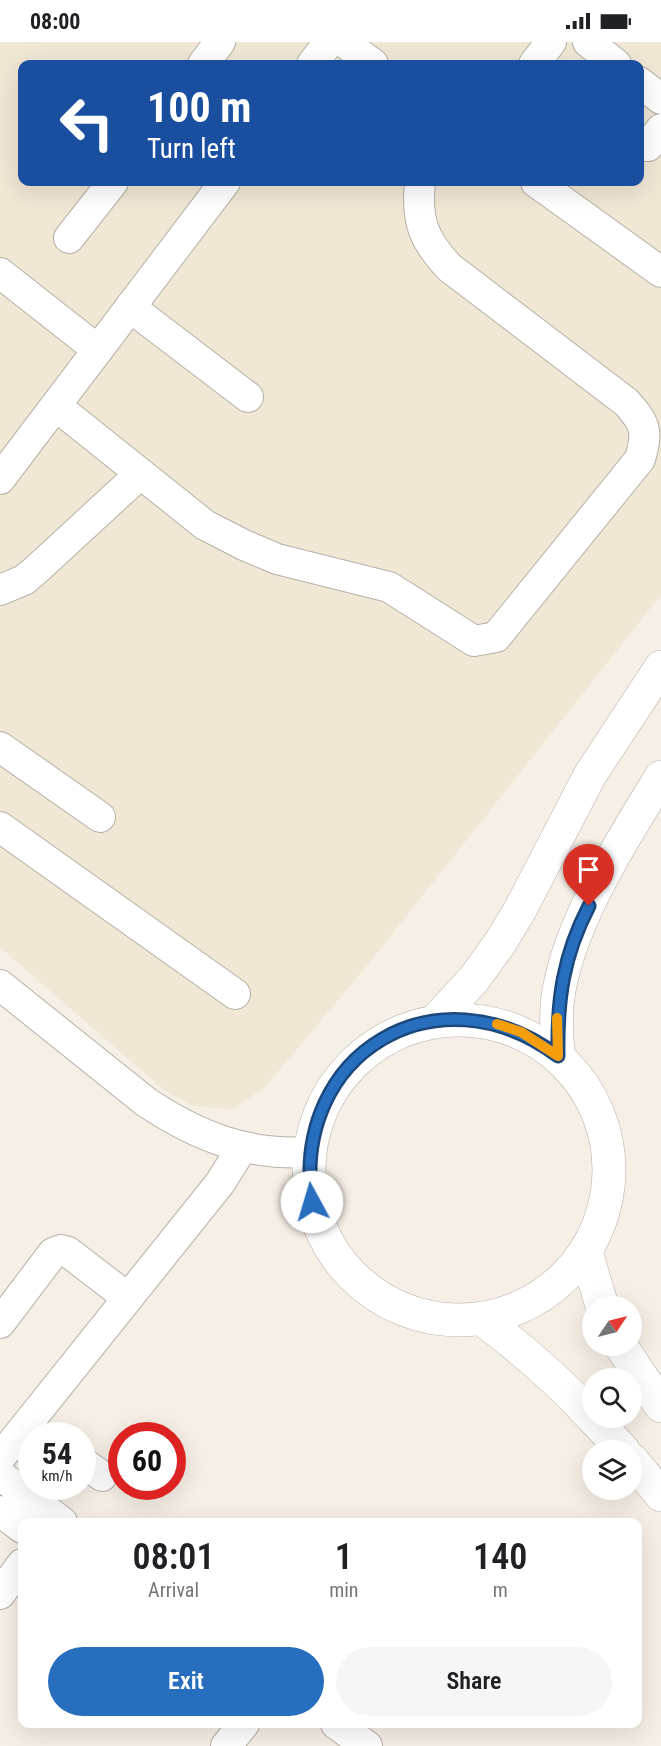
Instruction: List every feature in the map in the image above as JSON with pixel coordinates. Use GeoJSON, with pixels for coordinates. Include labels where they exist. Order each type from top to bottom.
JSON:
{"type":"FeatureCollection","features":[{"type":"Feature","properties":{"kind":"main road"},"geometry":{"type":"LineString","coordinates":[[436,1020],[474,979],[500,943],[521,908],[590,775],[661,667]]}},
{"type":"Feature","properties":{"kind":"main road"},"geometry":{"type":"LineString","coordinates":[[558,1056],[557,1005],[571,947],[596,893],[661,777]]}},
{"type":"Feature","properties":{"kind":"main road"},"geometry":{"type":"LineString","coordinates":[[458,1019],[500,1025],[530,1037],[558,1056],[588,1092],[606,1137],[609,1184],[597,1230],[586,1252],[573,1269],[541,1296],[503,1314],[482,1319],[457,1320],[432,1318],[408,1311],[385,1301],[352,1275],[331,1249],[319,1226],[311,1194],[309,1152],[322,1105],[350,1065],[389,1035],[436,1020],[458,1019]]}},
{"type":"Feature","properties":{"kind":"main road"},"geometry":{"type":"LineString","coordinates":[[586,1252],[599,1296]]}},
{"type":"Feature","properties":{"kind":"main road"},"geometry":{"type":"LineString","coordinates":[[482,1319],[525,1352],[582,1406]]}},
{"type":"Feature","properties":{"kind":"main road"},"geometry":{"type":"LineString","coordinates":[[628,1356],[661,1406]]}},
{"type":"Feature","properties":{"kind":"main road"},"geometry":{"type":"LineString","coordinates":[[603,1428],[614,1440]]}},
{"type":"Feature","properties":{"kind":"main road"},"geometry":{"type":"LineString","coordinates":[[642,1472],[661,1495]]}},
{"type":"Feature","properties":{"kind":"lane"},"geometry":{"type":"LineString","coordinates":[[206,60],[220,42]]}},
{"type":"Feature","properties":{"kind":"lane"},"geometry":{"type":"LineString","coordinates":[[315,60],[329,42]]}},
{"type":"Feature","properties":{"kind":"lane"},"geometry":{"type":"LineString","coordinates":[[344,42],[368,60]]}},
{"type":"Feature","properties":{"kind":"lane"},"geometry":{"type":"LineString","coordinates":[[537,60],[551,42]]}},
{"type":"Feature","properties":{"kind":"lane"},"geometry":{"type":"LineString","coordinates":[[588,42],[611,60]]}},
{"type":"Feature","properties":{"kind":"lane"},"geometry":{"type":"LineString","coordinates":[[644,86],[661,99]]}},
{"type":"Feature","properties":{"kind":"lane"},"geometry":{"type":"LineString","coordinates":[[644,146],[648,146],[661,129]]}},
{"type":"Feature","properties":{"kind":"lane"},"geometry":{"type":"LineString","coordinates":[[69,238],[110,186]]}},
{"type":"Feature","properties":{"kind":"lane"},"geometry":{"type":"LineString","coordinates":[[0,479],[222,186]]}},
{"type":"Feature","properties":{"kind":"lane"},"geometry":{"type":"LineString","coordinates":[[56,406],[139,475],[205,525],[277,559],[390,587],[474,641],[496,638],[640,459],[646,438],[642,420],[626,402],[450,268],[432,250],[424,233],[423,186]]}},
{"type":"Feature","properties":{"kind":"lane"},"geometry":{"type":"LineString","coordinates":[[542,186],[649,263]]}},
{"type":"Feature","properties":{"kind":"lane"},"geometry":{"type":"LineString","coordinates":[[577,186],[644,235],[649,263]]}},
{"type":"Feature","properties":{"kind":"lane"},"geometry":{"type":"LineString","coordinates":[[0,273],[98,350]]}},
{"type":"Feature","properties":{"kind":"lane"},"geometry":{"type":"LineString","coordinates":[[130,307],[248,398]]}},
{"type":"Feature","properties":{"kind":"lane"},"geometry":{"type":"LineString","coordinates":[[0,590],[36,570],[139,475]]}},
{"type":"Feature","properties":{"kind":"lane"},"geometry":{"type":"LineString","coordinates":[[0,747],[100,817]]}},
{"type":"Feature","properties":{"kind":"lane"},"geometry":{"type":"LineString","coordinates":[[0,827],[235,993]]}},
{"type":"Feature","properties":{"kind":"lane"},"geometry":{"type":"LineString","coordinates":[[0,985],[146,1102],[195,1131],[242,1148],[288,1154],[309,1152]]}},
{"type":"Feature","properties":{"kind":"lane"},"geometry":{"type":"LineString","coordinates":[[42,1422],[128,1298],[220,1183],[242,1148]]}},
{"type":"Feature","properties":{"kind":"lane"},"geometry":{"type":"LineString","coordinates":[[1,1320],[53,1253],[61,1250],[68,1252],[128,1298]]}},
{"type":"Feature","properties":{"kind":"lane"},"geometry":{"type":"LineString","coordinates":[[0,1458],[18,1444]]}},
{"type":"Feature","properties":{"kind":"lane"},"geometry":{"type":"LineString","coordinates":[[0,1475],[54,1518]]}},
{"type":"Feature","properties":{"kind":"lane"},"geometry":{"type":"LineString","coordinates":[[0,1511],[18,1525]]}},
{"type":"Feature","properties":{"kind":"lane"},"geometry":{"type":"LineString","coordinates":[[0,1594],[18,1569]]}},
{"type":"Feature","properties":{"kind":"lane"},"geometry":{"type":"LineString","coordinates":[[226,1746],[241,1728]]}},
{"type":"Feature","properties":{"kind":"lane"},"geometry":{"type":"LineString","coordinates":[[342,1728],[367,1746]]}},
{"type":"Feature","properties":{"kind":"shaded area"},"geometry":{"type":"Polygon","coordinates":[[[0,42],[661,42],[661,595],[365,968],[264,1088],[232,1109],[193,1106],[164,1090],[0,947],[0,42]]]}},
{"type":"Feature","properties":{"kind":"slow traffic"},"geometry":{"type":"LineString","coordinates":[[497,1024],[521,1032],[558,1056],[557,1018]]}},
{"type":"Feature","properties":{"kind":"route"},"geometry":{"type":"LineString","coordinates":[[312,1202],[308,1177],[309,1152],[322,1105],[350,1065],[369,1048],[389,1035],[436,1020],[479,1020],[521,1032],[558,1056],[557,1005],[571,947],[589,906]]}}]}
